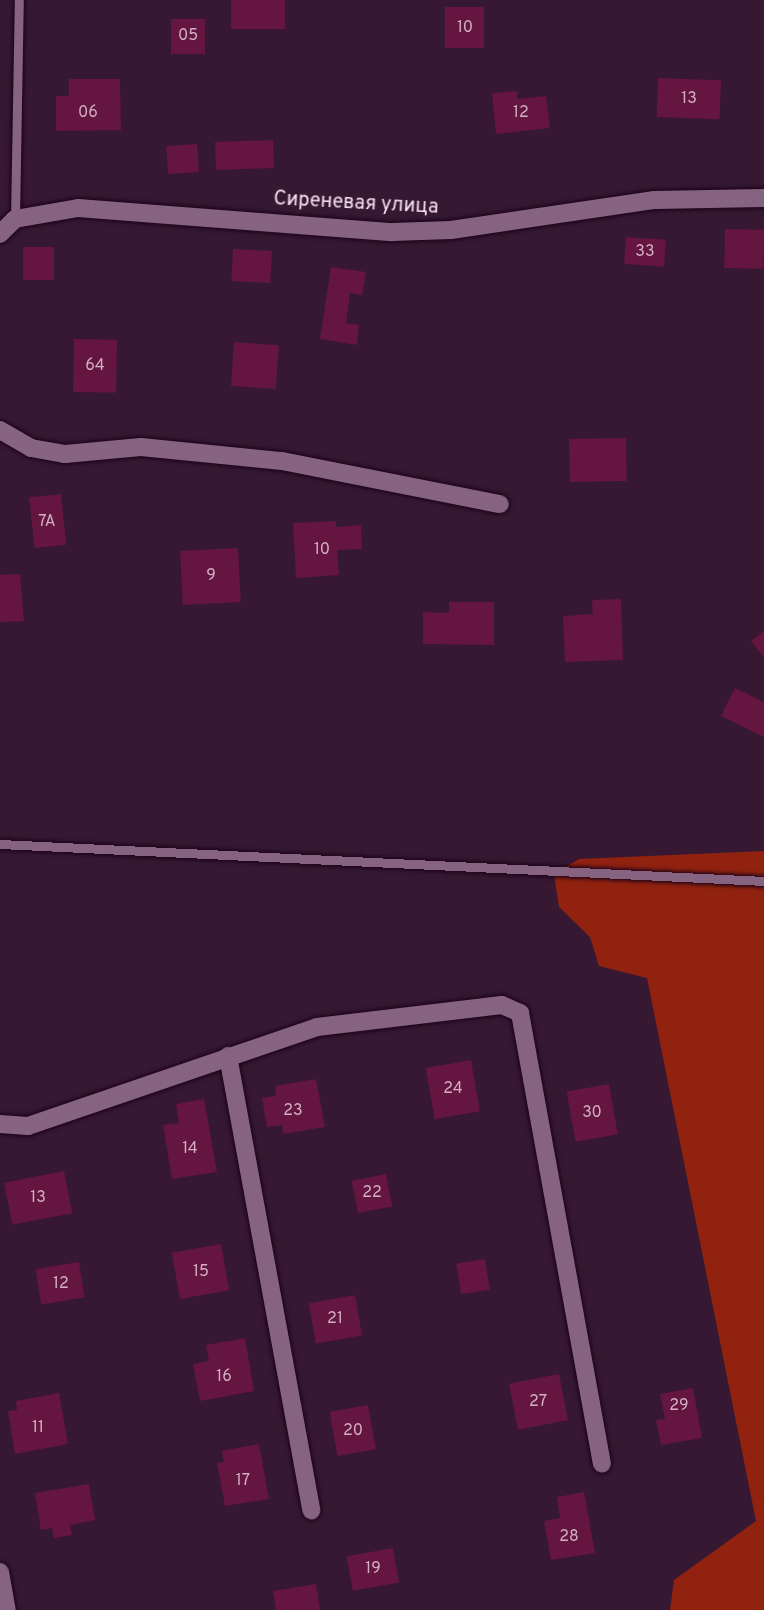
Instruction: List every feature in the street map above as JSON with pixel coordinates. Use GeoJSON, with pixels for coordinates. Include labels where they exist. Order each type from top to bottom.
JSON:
{"type":"FeatureCollection","features":[{"type":"Feature","properties":{"kind":"street","name":"Сиреневая улица"},"geometry":{"type":"LineString","coordinates":[[15,219],[78,208],[392,232],[451,230],[655,200],[764,198]]}},
{"type":"Feature","properties":{"kind":"street"},"geometry":{"type":"LineString","coordinates":[[0,234],[15,219]]}},
{"type":"Feature","properties":{"kind":"street"},"geometry":{"type":"LineString","coordinates":[[0,430],[31,448],[65,454],[141,447],[282,461],[500,504]]}},
{"type":"Feature","properties":{"kind":"street"},"geometry":{"type":"LineString","coordinates":[[0,1124],[28,1126],[317,1027],[387,1015],[502,1005],[520,1013],[602,1464]]}},
{"type":"Feature","properties":{"kind":"street"},"geometry":{"type":"LineString","coordinates":[[228,1056],[311,1510]]}},
{"type":"Feature","properties":{"kind":"street"},"geometry":{"type":"LineString","coordinates":[[0,1572],[7,1610]]}},
{"type":"Feature","properties":{"kind":"lane"},"geometry":{"type":"LineString","coordinates":[[15,219],[19,0]]}},
{"type":"Feature","properties":{"kind":"lane"},"geometry":{"type":"LineString","coordinates":[[0,844],[764,881]]}},
{"type":"Feature","properties":{"kind":"shaded area"},"geometry":{"type":"Polygon","coordinates":[[[764,851],[764,1610],[670,1610],[674,1580],[756,1521],[647,978],[599,966],[590,937],[559,907],[554,874],[579,859],[764,851]]]}},
{"type":"Feature","properties":{"kind":"building"},"geometry":{"type":"Polygon","coordinates":[[[231,0],[285,0],[285,29],[231,29],[231,0]]]}},
{"type":"Feature","properties":{"kind":"building"},"geometry":{"type":"Polygon","coordinates":[[[445,7],[484,7],[484,48],[445,48],[445,7]]]}},
{"type":"Feature","properties":{"kind":"building"},"geometry":{"type":"Polygon","coordinates":[[[171,19],[205,19],[205,54],[171,54],[171,19]]]}},
{"type":"Feature","properties":{"kind":"building"},"geometry":{"type":"Polygon","coordinates":[[[658,78],[721,80],[720,119],[657,117],[658,78]]]}},
{"type":"Feature","properties":{"kind":"building"},"geometry":{"type":"Polygon","coordinates":[[[69,79],[120,79],[121,130],[56,131],[56,96],[69,96],[69,79]]]}},
{"type":"Feature","properties":{"kind":"building"},"geometry":{"type":"Polygon","coordinates":[[[517,91],[517,99],[546,96],[550,128],[496,134],[492,93],[517,91]]]}},
{"type":"Feature","properties":{"kind":"building"},"geometry":{"type":"Polygon","coordinates":[[[273,140],[274,168],[216,170],[215,142],[273,140]]]}},
{"type":"Feature","properties":{"kind":"building"},"geometry":{"type":"Polygon","coordinates":[[[197,144],[199,172],[168,174],[166,146],[197,144]]]}},
{"type":"Feature","properties":{"kind":"building"},"geometry":{"type":"Polygon","coordinates":[[[725,229],[764,230],[763,269],[724,268],[725,229]]]}},
{"type":"Feature","properties":{"kind":"building"},"geometry":{"type":"Polygon","coordinates":[[[626,237],[666,240],[664,267],[624,264],[626,237]]]}},
{"type":"Feature","properties":{"kind":"building"},"geometry":{"type":"Polygon","coordinates":[[[23,247],[54,247],[54,280],[23,280],[23,247]]]}},
{"type":"Feature","properties":{"kind":"building"},"geometry":{"type":"Polygon","coordinates":[[[233,249],[272,251],[270,283],[231,281],[233,249]]]}},
{"type":"Feature","properties":{"kind":"building"},"geometry":{"type":"Polygon","coordinates":[[[331,267],[366,272],[362,295],[350,293],[346,323],[359,325],[357,345],[320,339],[331,267]]]}},
{"type":"Feature","properties":{"kind":"building"},"geometry":{"type":"Polygon","coordinates":[[[74,339],[117,340],[116,393],[73,392],[74,339]]]}},
{"type":"Feature","properties":{"kind":"building"},"geometry":{"type":"Polygon","coordinates":[[[234,342],[279,345],[276,389],[231,386],[234,342]]]}},
{"type":"Feature","properties":{"kind":"building"},"geometry":{"type":"Polygon","coordinates":[[[626,438],[627,481],[570,482],[569,439],[626,438]]]}},
{"type":"Feature","properties":{"kind":"building"},"geometry":{"type":"Polygon","coordinates":[[[61,494],[66,545],[35,548],[29,497],[61,494]]]}},
{"type":"Feature","properties":{"kind":"building"},"geometry":{"type":"Polygon","coordinates":[[[336,521],[336,527],[361,525],[362,549],[337,550],[339,575],[296,578],[293,523],[336,521]]]}},
{"type":"Feature","properties":{"kind":"building"},"geometry":{"type":"Polygon","coordinates":[[[238,548],[241,602],[183,605],[180,551],[238,548]]]}},
{"type":"Feature","properties":{"kind":"building"},"geometry":{"type":"Polygon","coordinates":[[[20,574],[24,621],[0,622],[0,575],[20,574]]]}},
{"type":"Feature","properties":{"kind":"building"},"geometry":{"type":"Polygon","coordinates":[[[621,599],[623,660],[565,662],[563,616],[593,614],[592,600],[621,599]]]}},
{"type":"Feature","properties":{"kind":"building"},"geometry":{"type":"Polygon","coordinates":[[[449,602],[494,602],[494,645],[423,644],[423,612],[449,613],[449,602]]]}},
{"type":"Feature","properties":{"kind":"building"},"geometry":{"type":"Polygon","coordinates":[[[764,631],[764,658],[751,641],[764,631]]]}},
{"type":"Feature","properties":{"kind":"building"},"geometry":{"type":"Polygon","coordinates":[[[735,688],[764,702],[764,737],[721,716],[735,688]]]}},
{"type":"Feature","properties":{"kind":"building"},"geometry":{"type":"Polygon","coordinates":[[[471,1060],[480,1111],[435,1119],[426,1068],[471,1060]]]}},
{"type":"Feature","properties":{"kind":"building"},"geometry":{"type":"Polygon","coordinates":[[[316,1079],[325,1127],[283,1134],[282,1125],[267,1127],[262,1098],[276,1096],[275,1086],[316,1079]]]}},
{"type":"Feature","properties":{"kind":"building"},"geometry":{"type":"Polygon","coordinates":[[[609,1084],[618,1134],[576,1142],[567,1091],[609,1084]]]}},
{"type":"Feature","properties":{"kind":"building"},"geometry":{"type":"Polygon","coordinates":[[[204,1099],[217,1172],[172,1179],[163,1125],[179,1123],[176,1104],[204,1099]]]}},
{"type":"Feature","properties":{"kind":"building"},"geometry":{"type":"Polygon","coordinates":[[[64,1171],[72,1213],[12,1225],[4,1183],[64,1171]]]}},
{"type":"Feature","properties":{"kind":"building"},"geometry":{"type":"Polygon","coordinates":[[[386,1174],[392,1206],[358,1213],[352,1181],[386,1174]]]}},
{"type":"Feature","properties":{"kind":"building"},"geometry":{"type":"Polygon","coordinates":[[[221,1244],[229,1290],[180,1299],[172,1253],[221,1244]]]}},
{"type":"Feature","properties":{"kind":"building"},"geometry":{"type":"Polygon","coordinates":[[[485,1259],[490,1290],[461,1294],[456,1264],[485,1259]]]}},
{"type":"Feature","properties":{"kind":"building"},"geometry":{"type":"Polygon","coordinates":[[[79,1262],[85,1298],[41,1304],[36,1269],[79,1262]]]}},
{"type":"Feature","properties":{"kind":"building"},"geometry":{"type":"Polygon","coordinates":[[[355,1295],[362,1335],[316,1344],[309,1303],[355,1295]]]}},
{"type":"Feature","properties":{"kind":"building"},"geometry":{"type":"Polygon","coordinates":[[[245,1338],[254,1391],[200,1401],[193,1364],[209,1361],[206,1345],[245,1338]]]}},
{"type":"Feature","properties":{"kind":"building"},"geometry":{"type":"Polygon","coordinates":[[[559,1374],[568,1420],[518,1430],[509,1384],[559,1374]]]}},
{"type":"Feature","properties":{"kind":"building"},"geometry":{"type":"Polygon","coordinates":[[[693,1388],[702,1438],[661,1445],[656,1420],[665,1419],[660,1394],[693,1388]]]}},
{"type":"Feature","properties":{"kind":"building"},"geometry":{"type":"Polygon","coordinates":[[[59,1393],[68,1444],[15,1454],[8,1411],[17,1410],[16,1401],[59,1393]]]}},
{"type":"Feature","properties":{"kind":"building"},"geometry":{"type":"Polygon","coordinates":[[[368,1405],[376,1449],[337,1456],[330,1412],[368,1405]]]}},
{"type":"Feature","properties":{"kind":"building"},"geometry":{"type":"Polygon","coordinates":[[[259,1444],[269,1499],[225,1506],[217,1463],[224,1462],[222,1451],[259,1444]]]}},
{"type":"Feature","properties":{"kind":"building"},"geometry":{"type":"Polygon","coordinates":[[[89,1484],[95,1520],[70,1525],[72,1535],[54,1538],[52,1528],[41,1530],[35,1493],[89,1484]]]}},
{"type":"Feature","properties":{"kind":"building"},"geometry":{"type":"Polygon","coordinates":[[[584,1492],[595,1553],[551,1560],[544,1521],[560,1518],[557,1497],[584,1492]]]}},
{"type":"Feature","properties":{"kind":"building"},"geometry":{"type":"Polygon","coordinates":[[[393,1548],[399,1582],[353,1591],[347,1556],[393,1548]]]}},
{"type":"Feature","properties":{"kind":"building"},"geometry":{"type":"Polygon","coordinates":[[[316,1584],[320,1610],[276,1610],[273,1591],[316,1584]]]}}]}
